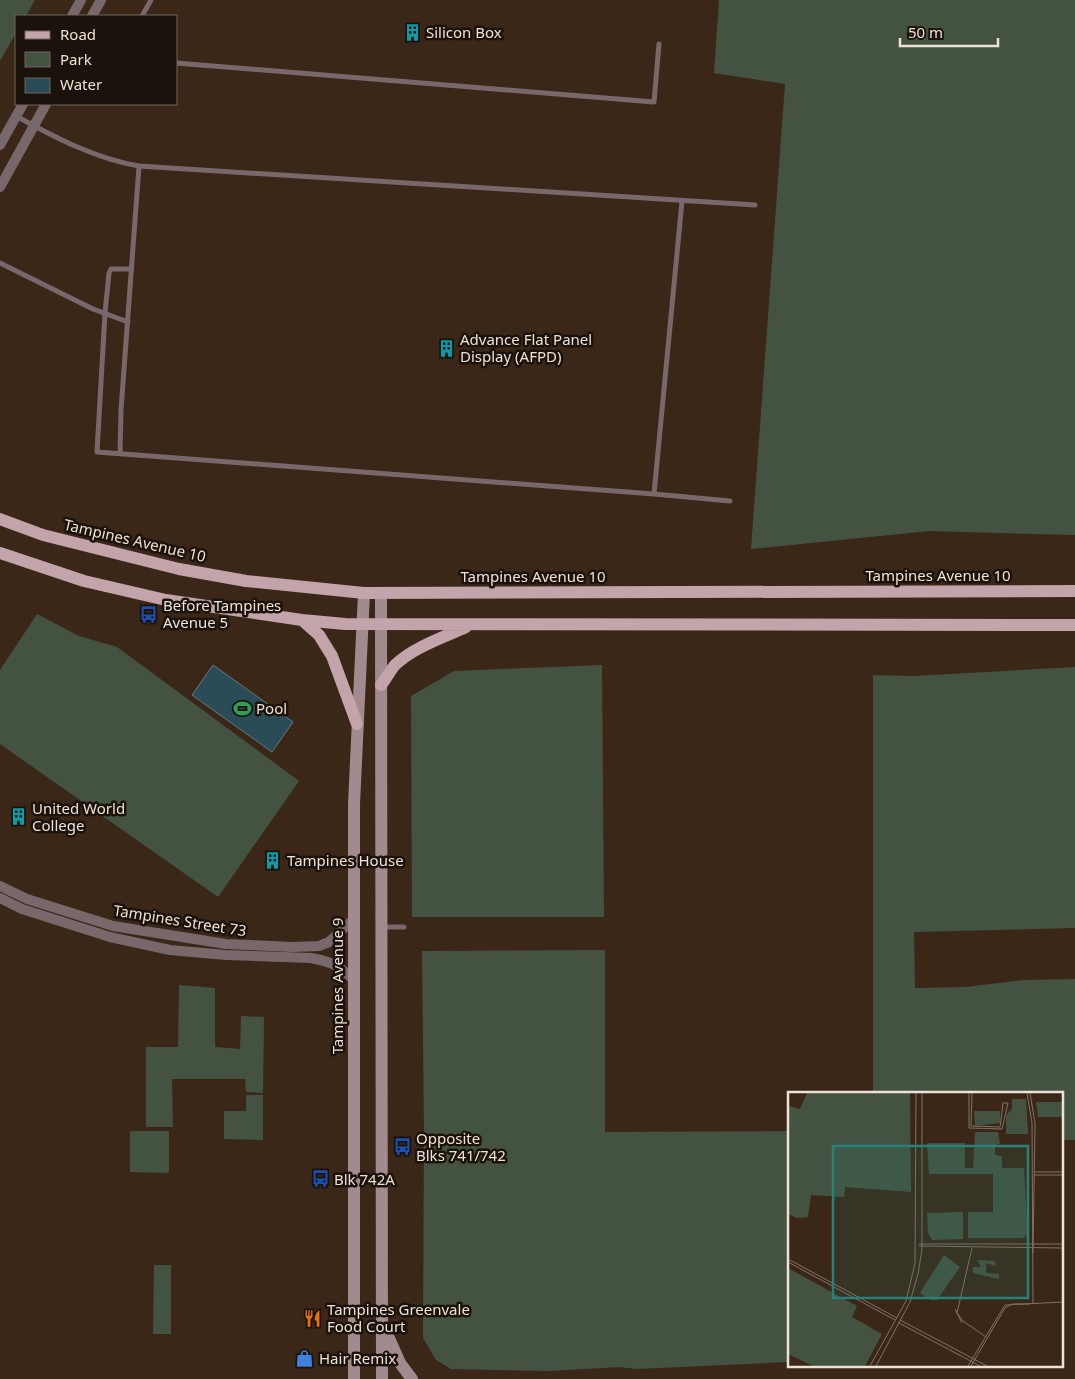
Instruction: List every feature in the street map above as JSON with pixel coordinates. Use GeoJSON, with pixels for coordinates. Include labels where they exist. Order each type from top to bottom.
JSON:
{"type":"FeatureCollection","features":[{"type":"Feature","properties":{"kind":"main road","name":"Tampines Avenue 10"},"geometry":{"type":"LineString","coordinates":[[0,519],[43,535],[179,569],[246,581],[364,593],[1075,590]]}},
{"type":"Feature","properties":{"kind":"main road"},"geometry":{"type":"LineString","coordinates":[[0,553],[84,581],[166,600],[302,620],[345,624],[471,626],[499,624],[1075,625]]}},
{"type":"Feature","properties":{"kind":"main road","name":"Tampines Avenue 9"},"geometry":{"type":"LineString","coordinates":[[354,1379],[354,804],[364,593]]}},
{"type":"Feature","properties":{"kind":"main road"},"geometry":{"type":"LineString","coordinates":[[381,593],[382,1379]]}},
{"type":"Feature","properties":{"kind":"main road"},"geometry":{"type":"LineString","coordinates":[[302,620],[319,634],[332,656],[357,724]]}},
{"type":"Feature","properties":{"kind":"main road"},"geometry":{"type":"LineString","coordinates":[[382,685],[394,666],[407,656],[428,644],[471,626]]}},
{"type":"Feature","properties":{"kind":"main road"},"geometry":{"type":"LineString","coordinates":[[381,1320],[400,1363],[412,1379]]}},
{"type":"Feature","properties":{"kind":"street"},"geometry":{"type":"LineString","coordinates":[[73,15],[81,0]]}},
{"type":"Feature","properties":{"kind":"street"},"geometry":{"type":"LineString","coordinates":[[93,15],[101,0]]}},
{"type":"Feature","properties":{"kind":"street"},"geometry":{"type":"LineString","coordinates":[[0,145],[22,105]]}},
{"type":"Feature","properties":{"kind":"street"},"geometry":{"type":"LineString","coordinates":[[0,187],[45,105]]}},
{"type":"Feature","properties":{"kind":"street","name":"Tampines Street 73"},"geometry":{"type":"LineString","coordinates":[[0,886],[27,899],[113,926],[226,944],[293,947],[319,946],[329,942],[353,920]]}},
{"type":"Feature","properties":{"kind":"street","name":"Tampines Street 73"},"geometry":{"type":"LineString","coordinates":[[0,898],[22,909],[110,937],[170,950],[226,955],[311,958],[338,966],[353,979]]}},
{"type":"Feature","properties":{"kind":"lane"},"geometry":{"type":"LineString","coordinates":[[143,15],[151,0]]}},
{"type":"Feature","properties":{"kind":"lane"},"geometry":{"type":"LineString","coordinates":[[178,63],[654,102],[659,44]]}},
{"type":"Feature","properties":{"kind":"lane"},"geometry":{"type":"LineString","coordinates":[[16,116],[100,157],[118,163],[139,166],[754,205]]}},
{"type":"Feature","properties":{"kind":"lane"},"geometry":{"type":"LineString","coordinates":[[120,454],[139,166]]}},
{"type":"Feature","properties":{"kind":"lane"},"geometry":{"type":"LineString","coordinates":[[654,494],[682,201]]}},
{"type":"Feature","properties":{"kind":"lane"},"geometry":{"type":"LineString","coordinates":[[0,263],[128,322]]}},
{"type":"Feature","properties":{"kind":"lane"},"geometry":{"type":"LineString","coordinates":[[132,269],[114,268],[109,273],[97,452],[730,501]]}},
{"type":"Feature","properties":{"kind":"lane"},"geometry":{"type":"LineString","coordinates":[[382,927],[404,927]]}},
{"type":"Feature","properties":{"kind":"green space"},"geometry":{"type":"Polygon","coordinates":[[[0,0],[35,0],[27,15],[15,15],[15,35],[0,61],[0,0]]]}},
{"type":"Feature","properties":{"kind":"green space"},"geometry":{"type":"Polygon","coordinates":[[[719,0],[1075,0],[1075,535],[929,531],[751,549],[785,84],[714,73],[719,0]]]}},
{"type":"Feature","properties":{"kind":"green space"},"geometry":{"type":"Polygon","coordinates":[[[37,614],[79,636],[117,647],[299,781],[218,897],[0,744],[0,670],[37,614]]]}},
{"type":"Feature","properties":{"kind":"green space"},"geometry":{"type":"Polygon","coordinates":[[[602,665],[604,917],[412,917],[411,696],[454,671],[602,665]]]}},
{"type":"Feature","properties":{"kind":"green space"},"geometry":{"type":"Polygon","coordinates":[[[1075,667],[1075,928],[914,932],[915,988],[965,987],[1024,980],[1075,979],[1075,1140],[1062,1140],[1062,1092],[873,1092],[873,675],[914,676],[1075,667]]]}},
{"type":"Feature","properties":{"kind":"green space"},"geometry":{"type":"Polygon","coordinates":[[[605,950],[605,1132],[788,1131],[788,1362],[549,1371],[451,1369],[436,1360],[423,1338],[424,1134],[422,951],[605,950]]]}},
{"type":"Feature","properties":{"kind":"green space"},"geometry":{"type":"Polygon","coordinates":[[[179,985],[215,988],[215,1047],[240,1049],[241,1016],[264,1017],[263,1093],[246,1092],[245,1079],[172,1079],[173,1127],[146,1127],[146,1047],[178,1047],[179,985]]]}},
{"type":"Feature","properties":{"kind":"green space"},"geometry":{"type":"Polygon","coordinates":[[[246,1095],[263,1095],[263,1140],[224,1139],[224,1111],[246,1111],[246,1095]]]}},
{"type":"Feature","properties":{"kind":"green space"},"geometry":{"type":"Polygon","coordinates":[[[130,1131],[169,1131],[169,1173],[130,1172],[130,1131]]]}},
{"type":"Feature","properties":{"kind":"green space"},"geometry":{"type":"Polygon","coordinates":[[[154,1265],[171,1265],[171,1334],[153,1334],[154,1265]]]}},
{"type":"Feature","properties":{"kind":"water","name":"Pool"},"geometry":{"type":"Polygon","coordinates":[[[213,665],[293,722],[272,752],[192,695],[213,665]]]}},
{"type":"Feature","properties":{"kind":"place","name":"Silicon Box"},"geometry":{"type":"Point","coordinates":[412,32]}},
{"type":"Feature","properties":{"kind":"place","name":"Advance Flat Panel Display (AFPD)"},"geometry":{"type":"Point","coordinates":[446,348]}},
{"type":"Feature","properties":{"kind":"place","name":"Before Tampines Avenue 5"},"geometry":{"type":"Point","coordinates":[149,614]}},
{"type":"Feature","properties":{"kind":"place","name":"Pool"},"geometry":{"type":"Point","coordinates":[242,708]}},
{"type":"Feature","properties":{"kind":"place","name":"United World College"},"geometry":{"type":"Point","coordinates":[18,817]}},
{"type":"Feature","properties":{"kind":"place","name":"Tampines House"},"geometry":{"type":"Point","coordinates":[273,860]}},
{"type":"Feature","properties":{"kind":"place","name":"Opposite Blks 741/742"},"geometry":{"type":"Point","coordinates":[402,1147]}},
{"type":"Feature","properties":{"kind":"place","name":"Blk 742A"},"geometry":{"type":"Point","coordinates":[320,1179]}},
{"type":"Feature","properties":{"kind":"place","name":"Tampines Greenvale Food Court"},"geometry":{"type":"Point","coordinates":[313,1318]}},
{"type":"Feature","properties":{"kind":"place","name":"Hair Remix"},"geometry":{"type":"Point","coordinates":[305,1358]}}]}
